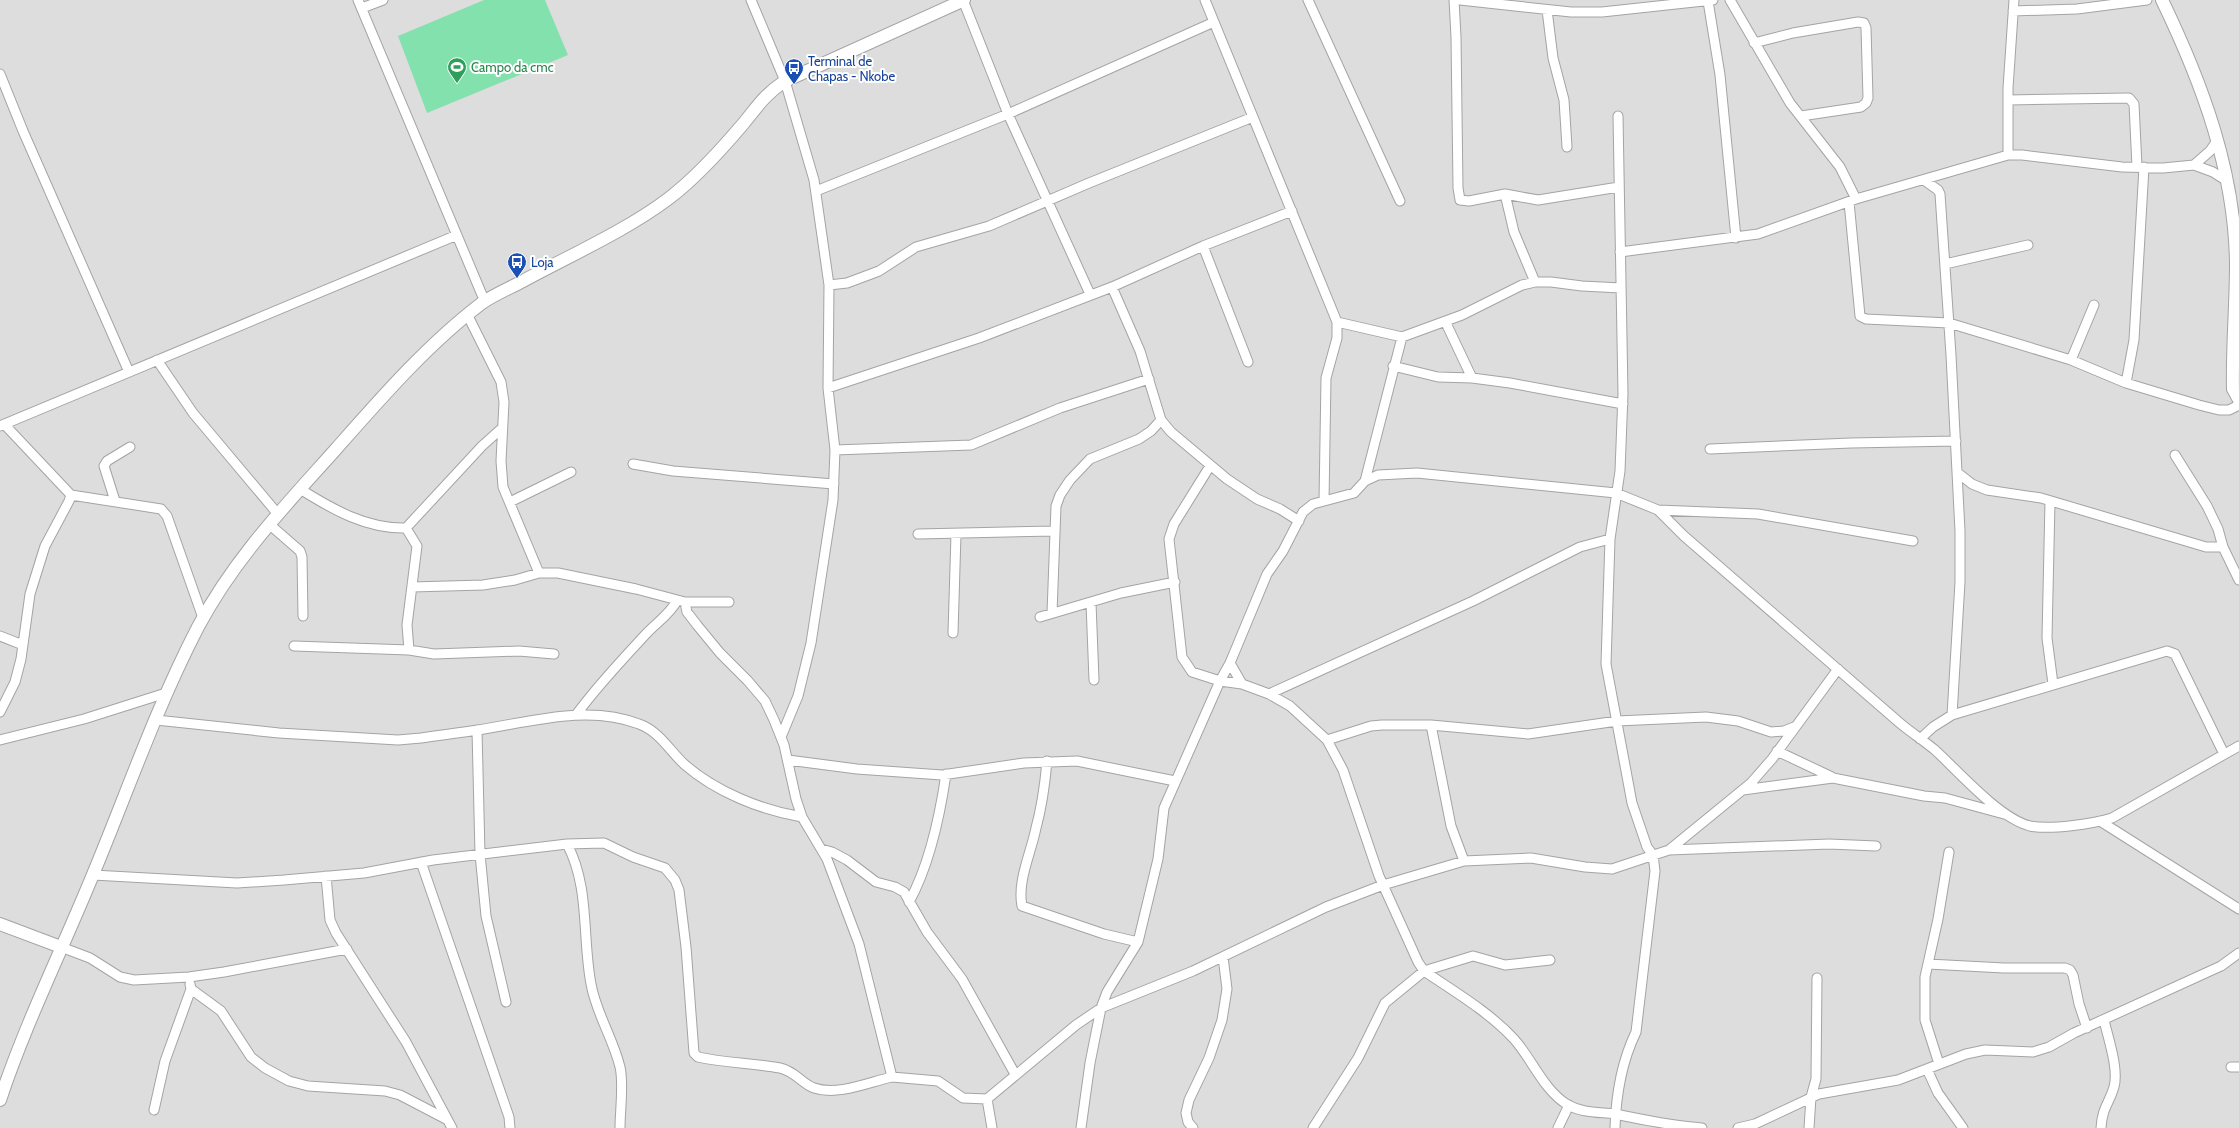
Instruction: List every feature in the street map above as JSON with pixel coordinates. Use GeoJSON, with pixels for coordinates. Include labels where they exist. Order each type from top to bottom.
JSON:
{"type":"FeatureCollection","features":[{"type":"Feature","properties":{"kind":"street"},"geometry":{"type":"LineString","coordinates":[[383,0],[360,4],[485,302]]}},
{"type":"Feature","properties":{"kind":"street"},"geometry":{"type":"LineString","coordinates":[[750,0],[785,81],[816,191],[829,285],[828,388],[835,450],[834,484],[812,643],[798,696],[781,737]]}},
{"type":"Feature","properties":{"kind":"street"},"geometry":{"type":"LineString","coordinates":[[0,1100],[60,947],[93,875],[166,693],[203,618],[238,561],[277,513],[365,416],[428,350],[485,302],[629,223],[666,200],[692,180],[744,123],[763,97],[785,81],[963,0],[1008,114],[1090,294]]}},
{"type":"Feature","properties":{"kind":"street"},"geometry":{"type":"LineString","coordinates":[[1204,0],[1337,322],[1337,338],[1326,378],[1324,501]]}},
{"type":"Feature","properties":{"kind":"street"},"geometry":{"type":"LineString","coordinates":[[1308,0],[1400,201]]}},
{"type":"Feature","properties":{"kind":"street"},"geometry":{"type":"LineString","coordinates":[[1454,0],[1460,200],[1464,202],[1505,194],[1538,200],[1619,187]]}},
{"type":"Feature","properties":{"kind":"street"},"geometry":{"type":"LineString","coordinates":[[1460,0],[1547,10],[1602,12],[1711,0],[1736,238]]}},
{"type":"Feature","properties":{"kind":"street"},"geometry":{"type":"LineString","coordinates":[[1730,0],[1790,103],[1840,167],[1853,200],[1860,316],[1866,319],[1949,323],[2071,360],[2126,383],[2219,410],[2228,410],[2239,406]]}},
{"type":"Feature","properties":{"kind":"street"},"geometry":{"type":"LineString","coordinates":[[2008,156],[2008,100],[2014,0]]}},
{"type":"Feature","properties":{"kind":"street"},"geometry":{"type":"LineString","coordinates":[[2013,11],[2077,9],[2147,0]]}},
{"type":"Feature","properties":{"kind":"street"},"geometry":{"type":"LineString","coordinates":[[2162,0],[2193,68],[2218,139],[2227,181],[2235,199],[2236,265],[2233,389],[2239,400]]}},
{"type":"Feature","properties":{"kind":"street"},"geometry":{"type":"LineString","coordinates":[[1547,10],[1553,58],[1564,100],[1567,146]]}},
{"type":"Feature","properties":{"kind":"street"},"geometry":{"type":"LineString","coordinates":[[816,191],[1008,114],[1214,22]]}},
{"type":"Feature","properties":{"kind":"street"},"geometry":{"type":"LineString","coordinates":[[1754,43],[1793,33],[1858,22],[1864,23],[1866,28],[1868,98],[1866,103],[1861,107],[1801,116]]}},
{"type":"Feature","properties":{"kind":"street"},"geometry":{"type":"LineString","coordinates":[[0,74],[19,121],[129,372]]}},
{"type":"Feature","properties":{"kind":"street"},"geometry":{"type":"LineString","coordinates":[[2008,100],[2129,98],[2134,104],[2140,167],[2134,340],[2126,383]]}},
{"type":"Feature","properties":{"kind":"street"},"geometry":{"type":"LineString","coordinates":[[1615,1128],[1615,1114],[1620,1075],[1628,1049],[1636,1032],[1655,871],[1652,855],[1647,847],[1632,803],[1618,735],[1617,721],[1606,664],[1610,539],[1620,471],[1622,404],[1618,116]]}},
{"type":"Feature","properties":{"kind":"street"},"geometry":{"type":"LineString","coordinates":[[829,285],[847,283],[879,271],[916,247],[989,226],[1048,202],[1089,182],[1253,117]]}},
{"type":"Feature","properties":{"kind":"street"},"geometry":{"type":"LineString","coordinates":[[2194,165],[2210,151],[2218,139]]}},
{"type":"Feature","properties":{"kind":"street"},"geometry":{"type":"LineString","coordinates":[[1620,252],[1758,234],[1853,200],[2008,156],[2022,155],[2092,164],[2140,167],[2194,165],[2213,172],[2227,181]]}},
{"type":"Feature","properties":{"kind":"street"},"geometry":{"type":"LineString","coordinates":[[1924,180],[1938,190],[1940,194],[1958,473],[1960,582],[1952,715]]}},
{"type":"Feature","properties":{"kind":"street"},"geometry":{"type":"LineString","coordinates":[[1505,194],[1514,232],[1536,282]]}},
{"type":"Feature","properties":{"kind":"street"},"geometry":{"type":"LineString","coordinates":[[828,388],[979,338],[1090,294],[1112,287],[1203,246],[1292,211]]}},
{"type":"Feature","properties":{"kind":"street"},"geometry":{"type":"LineString","coordinates":[[203,618],[164,512],[157,508],[71,495],[2,425],[457,235]]}},
{"type":"Feature","properties":{"kind":"street"},"geometry":{"type":"LineString","coordinates":[[1945,264],[2028,245]]}},
{"type":"Feature","properties":{"kind":"street"},"geometry":{"type":"LineString","coordinates":[[1203,246],[1248,362]]}},
{"type":"Feature","properties":{"kind":"street"},"geometry":{"type":"LineString","coordinates":[[1337,322],[1402,337],[1462,315],[1522,286],[1536,282],[1621,288]]}},
{"type":"Feature","properties":{"kind":"street"},"geometry":{"type":"LineString","coordinates":[[1112,287],[1140,351],[1161,420],[1171,432],[1210,466],[1257,499],[1280,509],[1299,521]]}},
{"type":"Feature","properties":{"kind":"street"},"geometry":{"type":"LineString","coordinates":[[2071,360],[2094,305]]}},
{"type":"Feature","properties":{"kind":"street"},"geometry":{"type":"LineString","coordinates":[[468,316],[500,382],[504,402],[501,472],[503,487],[539,573]]}},
{"type":"Feature","properties":{"kind":"street"},"geometry":{"type":"LineString","coordinates":[[1445,321],[1472,378]]}},
{"type":"Feature","properties":{"kind":"street"},"geometry":{"type":"LineString","coordinates":[[1365,481],[1393,366],[1402,337]]}},
{"type":"Feature","properties":{"kind":"street"},"geometry":{"type":"LineString","coordinates":[[157,360],[193,413],[277,513]]}},
{"type":"Feature","properties":{"kind":"street"},"geometry":{"type":"LineString","coordinates":[[1393,366],[1438,377],[1472,378],[1622,404]]}},
{"type":"Feature","properties":{"kind":"street"},"geometry":{"type":"LineString","coordinates":[[835,450],[971,445],[1067,405],[1149,379]]}},
{"type":"Feature","properties":{"kind":"street"},"geometry":{"type":"LineString","coordinates":[[1052,613],[1054,531],[1056,506],[1060,495],[1090,459],[1139,439],[1151,431],[1161,420]]}},
{"type":"Feature","properties":{"kind":"street"},"geometry":{"type":"LineString","coordinates":[[406,528],[482,446],[502,428]]}},
{"type":"Feature","properties":{"kind":"street"},"geometry":{"type":"LineString","coordinates":[[1710,449],[1851,442],[1956,441]]}},
{"type":"Feature","properties":{"kind":"street"},"geometry":{"type":"LineString","coordinates":[[115,501],[104,466],[108,461],[130,447]]}},
{"type":"Feature","properties":{"kind":"street"},"geometry":{"type":"LineString","coordinates":[[2175,455],[2207,506],[2218,529],[2223,547],[2239,580]]}},
{"type":"Feature","properties":{"kind":"street"},"geometry":{"type":"LineString","coordinates":[[633,464],[673,470],[834,484]]}},
{"type":"Feature","properties":{"kind":"street"},"geometry":{"type":"LineString","coordinates":[[1210,466],[1170,531],[1169,539],[1182,657],[1192,672],[1220,681],[1242,684],[1269,694],[1290,706],[1327,740],[1343,770],[1383,885],[1416,958],[1424,971],[1502,1027],[1515,1040],[1544,1081],[1569,1105],[1581,1110],[1615,1114],[1653,1123],[1702,1128]]}},
{"type":"Feature","properties":{"kind":"street"},"geometry":{"type":"LineString","coordinates":[[510,502],[571,472]]}},
{"type":"Feature","properties":{"kind":"street"},"geometry":{"type":"LineString","coordinates":[[1081,1128],[1101,1008],[1107,992],[1138,942],[1158,858],[1164,808],[1220,681],[1230,663],[1262,584],[1283,551],[1303,512],[1313,504],[1354,494],[1365,481],[1378,475],[1417,473],[1616,493],[1658,510],[1758,514],[1913,541]]}},
{"type":"Feature","properties":{"kind":"street"},"geometry":{"type":"LineString","coordinates":[[1958,473],[1972,484],[1987,490],[2050,501],[2206,547],[2223,547]]}},
{"type":"Feature","properties":{"kind":"street"},"geometry":{"type":"LineString","coordinates":[[300,489],[327,506],[360,520],[383,526],[406,528]]}},
{"type":"Feature","properties":{"kind":"street"},"geometry":{"type":"LineString","coordinates":[[0,712],[13,689],[23,645],[30,594],[45,546],[71,495]]}},
{"type":"Feature","properties":{"kind":"street"},"geometry":{"type":"LineString","coordinates":[[2050,501],[2047,638],[2053,684]]}},
{"type":"Feature","properties":{"kind":"street"},"geometry":{"type":"LineString","coordinates":[[1658,510],[1684,536],[1920,739],[1975,789],[2008,815]]}},
{"type":"Feature","properties":{"kind":"street"},"geometry":{"type":"LineString","coordinates":[[269,524],[300,551],[302,557],[303,616]]}},
{"type":"Feature","properties":{"kind":"street"},"geometry":{"type":"LineString","coordinates":[[406,528],[417,546],[407,625],[409,650]]}},
{"type":"Feature","properties":{"kind":"street"},"geometry":{"type":"LineString","coordinates":[[918,534],[1054,531]]}},
{"type":"Feature","properties":{"kind":"street"},"geometry":{"type":"LineString","coordinates":[[953,633],[956,534]]}},
{"type":"Feature","properties":{"kind":"street"},"geometry":{"type":"LineString","coordinates":[[1269,694],[1473,601],[1580,547],[1610,539]]}},
{"type":"Feature","properties":{"kind":"street"},"geometry":{"type":"LineString","coordinates":[[412,587],[483,584],[515,580],[539,573],[558,573],[585,577],[636,589],[681,602],[729,602]]}},
{"type":"Feature","properties":{"kind":"street"},"geometry":{"type":"LineString","coordinates":[[1040,617],[1121,593],[1174,582]]}},
{"type":"Feature","properties":{"kind":"street"},"geometry":{"type":"LineString","coordinates":[[681,602],[697,625],[765,701],[781,737],[788,760],[796,799],[802,816],[821,849],[840,890],[859,944],[892,1077]]}},
{"type":"Feature","properties":{"kind":"street"},"geometry":{"type":"LineString","coordinates":[[576,715],[593,692],[647,633],[681,602]]}},
{"type":"Feature","properties":{"kind":"street"},"geometry":{"type":"LineString","coordinates":[[1091,603],[1094,680]]}},
{"type":"Feature","properties":{"kind":"street"},"geometry":{"type":"LineString","coordinates":[[0,636],[23,645]]}},
{"type":"Feature","properties":{"kind":"street"},"geometry":{"type":"LineString","coordinates":[[294,646],[409,650],[434,654],[519,652],[554,654]]}},
{"type":"Feature","properties":{"kind":"street"},"geometry":{"type":"LineString","coordinates":[[1920,739],[1933,727],[1952,715],[2167,651],[2172,652],[2224,754]]}},
{"type":"Feature","properties":{"kind":"street"},"geometry":{"type":"LineString","coordinates":[[1230,663],[1242,684]]}},
{"type":"Feature","properties":{"kind":"street"},"geometry":{"type":"LineString","coordinates":[[1670,850],[1743,790],[1778,750],[1838,669]]}},
{"type":"Feature","properties":{"kind":"street"},"geometry":{"type":"LineString","coordinates":[[0,740],[84,719],[166,693]]}},
{"type":"Feature","properties":{"kind":"street"},"geometry":{"type":"LineString","coordinates":[[156,720],[279,733],[398,740],[576,715],[604,716],[640,724],[655,733],[684,764],[711,784],[766,808],[802,816]]}},
{"type":"Feature","properties":{"kind":"street"},"geometry":{"type":"LineString","coordinates":[[1327,740],[1371,726],[1431,725],[1528,734],[1617,721],[1716,718],[1738,721],[1771,732],[1784,731],[1795,726]]}},
{"type":"Feature","properties":{"kind":"street"},"geometry":{"type":"LineString","coordinates":[[1431,725],[1451,826],[1464,861]]}},
{"type":"Feature","properties":{"kind":"street"},"geometry":{"type":"LineString","coordinates":[[477,730],[480,854],[486,916],[506,1002]]}},
{"type":"Feature","properties":{"kind":"street"},"geometry":{"type":"LineString","coordinates":[[1771,732],[1778,750],[1833,778],[1924,796],[1945,798],[2008,815],[2030,826],[2062,826],[2100,821],[2132,808],[2168,785],[2239,746]]}},
{"type":"Feature","properties":{"kind":"street"},"geometry":{"type":"LineString","coordinates":[[788,760],[888,772],[946,774],[1047,761],[1077,761],[1175,781]]}},
{"type":"Feature","properties":{"kind":"street"},"geometry":{"type":"LineString","coordinates":[[1047,761],[1036,828],[1023,880],[1020,898],[1022,906],[1104,934],[1138,942]]}},
{"type":"Feature","properties":{"kind":"street"},"geometry":{"type":"LineString","coordinates":[[909,902],[916,889],[934,832],[946,774]]}},
{"type":"Feature","properties":{"kind":"street"},"geometry":{"type":"LineString","coordinates":[[1743,790],[1833,778]]}},
{"type":"Feature","properties":{"kind":"street"},"geometry":{"type":"LineString","coordinates":[[2100,821],[2239,909]]}},
{"type":"Feature","properties":{"kind":"street"},"geometry":{"type":"LineString","coordinates":[[93,875],[237,883],[364,872],[421,862],[567,844],[604,843],[643,861],[665,868],[675,880],[679,890],[686,947],[694,1053],[698,1057],[783,1069],[796,1074],[813,1088],[838,1090],[892,1077],[938,1081],[963,1098],[988,1099],[1015,1074],[1076,1025],[1101,1008],[1223,957],[1326,907],[1383,885],[1464,861],[1531,858],[1585,868],[1612,869],[1670,850],[1829,844],[1876,846]]}},
{"type":"Feature","properties":{"kind":"street"},"geometry":{"type":"LineString","coordinates":[[567,844],[578,867],[590,982],[595,1004],[613,1044],[620,1069],[620,1128]]}},
{"type":"Feature","properties":{"kind":"street"},"geometry":{"type":"LineString","coordinates":[[821,849],[832,852],[847,860],[876,882],[895,887],[904,892],[927,932],[962,979],[1015,1074]]}},
{"type":"Feature","properties":{"kind":"street"},"geometry":{"type":"LineString","coordinates":[[1939,1064],[1925,1020],[1925,977],[1938,919],[1949,852]]}},
{"type":"Feature","properties":{"kind":"street"},"geometry":{"type":"LineString","coordinates":[[421,862],[507,1110],[510,1128]]}},
{"type":"Feature","properties":{"kind":"street"},"geometry":{"type":"LineString","coordinates":[[326,876],[330,920],[406,1042],[452,1128]]}},
{"type":"Feature","properties":{"kind":"street"},"geometry":{"type":"LineString","coordinates":[[0,924],[90,958],[127,979],[189,977],[258,967],[347,949]]}},
{"type":"Feature","properties":{"kind":"street"},"geometry":{"type":"LineString","coordinates":[[1738,1128],[1755,1124],[1811,1096],[1898,1080],[1966,1054],[1985,1050],[2033,1052],[2049,1047],[2221,966],[2239,953]]}},
{"type":"Feature","properties":{"kind":"street"},"geometry":{"type":"LineString","coordinates":[[1313,1128],[1358,1058],[1385,1003],[1424,971],[1473,956],[1505,965],[1550,960]]}},
{"type":"Feature","properties":{"kind":"street"},"geometry":{"type":"LineString","coordinates":[[1193,1128],[1188,1122],[1186,1113],[1189,1100],[1208,1058],[1222,1020],[1227,989],[1223,957]]}},
{"type":"Feature","properties":{"kind":"street"},"geometry":{"type":"LineString","coordinates":[[1928,964],[2004,968],[2065,968],[2070,970],[2087,1028]]}},
{"type":"Feature","properties":{"kind":"street"},"geometry":{"type":"LineString","coordinates":[[154,1110],[165,1061],[191,989],[189,977]]}},
{"type":"Feature","properties":{"kind":"street"},"geometry":{"type":"LineString","coordinates":[[1809,1128],[1811,1096],[1816,1079],[1817,978]]}},
{"type":"Feature","properties":{"kind":"street"},"geometry":{"type":"LineString","coordinates":[[191,989],[221,1011],[251,1057],[265,1068],[289,1081],[321,1088],[385,1091],[400,1095],[446,1118]]}},
{"type":"Feature","properties":{"kind":"street"},"geometry":{"type":"LineString","coordinates":[[2101,1128],[2102,1115],[2114,1088],[2115,1077],[2104,1020]]}},
{"type":"Feature","properties":{"kind":"street"},"geometry":{"type":"LineString","coordinates":[[1927,1069],[1938,1093],[1963,1128]]}},
{"type":"Feature","properties":{"kind":"street"},"geometry":{"type":"LineString","coordinates":[[988,1099],[992,1128]]}},
{"type":"Feature","properties":{"kind":"street"},"geometry":{"type":"LineString","coordinates":[[1558,1128],[1569,1105]]}},
{"type":"Feature","properties":{"kind":"shaded area"},"geometry":{"type":"Polygon","coordinates":[[[0,0],[2239,0],[2239,1128],[0,1128],[0,0]]]}},
{"type":"Feature","properties":{"kind":"green space","name":"Campo da cmc"},"geometry":{"type":"Polygon","coordinates":[[[484,0],[545,0],[568,55],[427,113],[398,36],[484,0]]]}},
{"type":"Feature","properties":{"kind":"place","name":"Campo da cmc"},"geometry":{"type":"Point","coordinates":[457,84]}},
{"type":"Feature","properties":{"kind":"place","name":"Terminal de Chapas - Nkobe"},"geometry":{"type":"Point","coordinates":[794,85]}},
{"type":"Feature","properties":{"kind":"place","name":"Loja"},"geometry":{"type":"Point","coordinates":[517,279]}}]}
